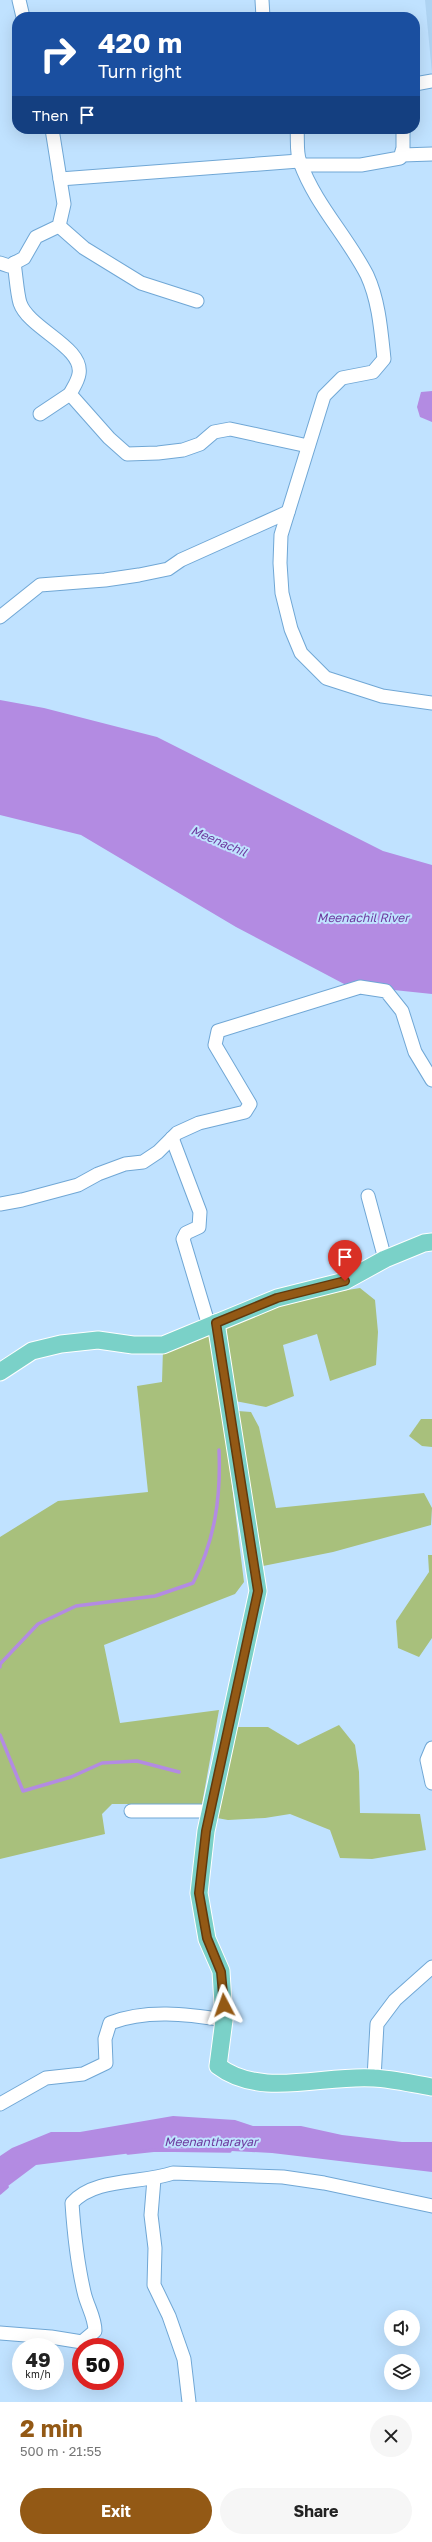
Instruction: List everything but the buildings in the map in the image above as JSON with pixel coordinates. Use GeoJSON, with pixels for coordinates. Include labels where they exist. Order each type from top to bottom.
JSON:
{"type":"FeatureCollection","features":[{"type":"Feature","properties":{"kind":"main road"},"geometry":{"type":"LineString","coordinates":[[0,1372],[32,1351],[98,1340],[133,1345],[163,1344],[277,1298],[345,1281],[385,1259],[424,1243],[432,1242]]}},
{"type":"Feature","properties":{"kind":"main road"},"geometry":{"type":"LineString","coordinates":[[212,1325],[258,1591],[211,1811],[199,1893],[207,1938],[221,1972],[224,2020],[218,2066],[229,2074],[277,2084],[374,2078],[432,2087]]}},
{"type":"Feature","properties":{"kind":"street"},"geometry":{"type":"LineString","coordinates":[[18,0],[22,12]]}},
{"type":"Feature","properties":{"kind":"street"},"geometry":{"type":"LineString","coordinates":[[262,0],[263,12]]}},
{"type":"Feature","properties":{"kind":"street"},"geometry":{"type":"LineString","coordinates":[[420,83],[432,80]]}},
{"type":"Feature","properties":{"kind":"street"},"geometry":{"type":"LineString","coordinates":[[0,263],[9,266],[24,258],[36,237],[58,226],[64,204],[53,134]]}},
{"type":"Feature","properties":{"kind":"street"},"geometry":{"type":"LineString","coordinates":[[297,134],[300,163],[318,201],[345,237],[367,276],[378,308],[384,359],[373,372],[342,378],[324,396],[281,535],[280,563],[282,593],[292,629],[301,653],[326,678],[382,696],[432,703]]}},
{"type":"Feature","properties":{"kind":"street"},"geometry":{"type":"LineString","coordinates":[[402,155],[403,134]]}},
{"type":"Feature","properties":{"kind":"street"},"geometry":{"type":"LineString","coordinates":[[60,179],[300,163],[361,165],[400,158],[402,155],[432,154]]}},
{"type":"Feature","properties":{"kind":"street"},"geometry":{"type":"LineString","coordinates":[[58,226],[84,248],[141,283],[197,301]]}},
{"type":"Feature","properties":{"kind":"street"},"geometry":{"type":"LineString","coordinates":[[14,263],[20,304],[35,323],[62,344],[78,361],[79,374],[70,394],[40,414]]}},
{"type":"Feature","properties":{"kind":"street"},"geometry":{"type":"LineString","coordinates":[[70,394],[109,438],[127,454],[184,450],[200,444],[214,432],[230,429],[308,446]]}},
{"type":"Feature","properties":{"kind":"street"},"geometry":{"type":"LineString","coordinates":[[0,617],[40,585],[105,580],[168,569],[181,560],[288,512]]}},
{"type":"Feature","properties":{"kind":"street"},"geometry":{"type":"LineString","coordinates":[[0,1204],[22,1200],[78,1185],[118,1167],[143,1162],[158,1152],[177,1133],[200,1123],[245,1112],[250,1104],[215,1045],[218,1031],[360,987],[386,991],[402,1011],[415,1052],[432,1080]]}},
{"type":"Feature","properties":{"kind":"street"},"geometry":{"type":"LineString","coordinates":[[172,1138],[200,1212],[199,1227],[186,1234],[183,1239],[212,1325]]}},
{"type":"Feature","properties":{"kind":"street"},"geometry":{"type":"LineString","coordinates":[[368,1196],[385,1259]]}},
{"type":"Feature","properties":{"kind":"street"},"geometry":{"type":"LineString","coordinates":[[432,1748],[427,1760],[432,1783]]}},
{"type":"Feature","properties":{"kind":"street"},"geometry":{"type":"LineString","coordinates":[[131,1810],[211,1811]]}},
{"type":"Feature","properties":{"kind":"street"},"geometry":{"type":"LineString","coordinates":[[374,2078],[377,2024],[395,2000],[432,1967]]}},
{"type":"Feature","properties":{"kind":"street"},"geometry":{"type":"LineString","coordinates":[[0,2104],[46,2078],[83,2074],[106,2063],[105,2039],[110,2023],[129,2016],[167,2014],[224,2020]]}},
{"type":"Feature","properties":{"kind":"street"},"geometry":{"type":"LineString","coordinates":[[0,2333],[51,2337],[82,2342],[95,2331],[95,2324],[85,2295],[75,2250],[72,2203],[81,2193],[92,2189],[154,2179],[173,2173],[283,2177],[324,2183],[432,2206]]}},
{"type":"Feature","properties":{"kind":"street"},"geometry":{"type":"LineString","coordinates":[[154,2179],[151,2215],[155,2248],[154,2285],[168,2316],[184,2359],[189,2402]]}},
{"type":"Feature","properties":{"kind":"shaded area"},"geometry":{"type":"Polygon","coordinates":[[[425,0],[432,0],[432,73],[425,0]]]}},
{"type":"Feature","properties":{"kind":"green space"},"geometry":{"type":"Polygon","coordinates":[[[360,1288],[375,1300],[378,1332],[376,1365],[330,1381],[317,1334],[283,1345],[294,1396],[266,1407],[235,1401],[226,1326],[304,1297],[360,1288]]]}},
{"type":"Feature","properties":{"kind":"green space"},"geometry":{"type":"Polygon","coordinates":[[[213,1333],[244,1582],[235,1594],[104,1645],[120,1723],[219,1710],[202,1804],[112,1804],[102,1814],[105,1834],[0,1859],[0,1537],[58,1501],[148,1492],[137,1386],[162,1382],[163,1349],[213,1333]]]}},
{"type":"Feature","properties":{"kind":"green space"},"geometry":{"type":"Polygon","coordinates":[[[238,1411],[251,1412],[259,1427],[276,1508],[424,1493],[432,1508],[431,1525],[333,1552],[263,1566],[238,1411]]]}},
{"type":"Feature","properties":{"kind":"green space"},"geometry":{"type":"Polygon","coordinates":[[[421,1419],[432,1419],[432,1447],[422,1446],[409,1436],[421,1419]]]}},
{"type":"Feature","properties":{"kind":"green space"},"geometry":{"type":"Polygon","coordinates":[[[428,1555],[432,1555],[432,1638],[419,1657],[398,1648],[396,1621],[429,1572],[428,1555]]]}},
{"type":"Feature","properties":{"kind":"green space"},"geometry":{"type":"Polygon","coordinates":[[[339,1725],[355,1745],[359,1772],[360,1813],[420,1814],[426,1850],[372,1859],[340,1858],[330,1830],[290,1814],[265,1818],[228,1820],[217,1818],[237,1727],[268,1727],[298,1745],[339,1725]]]}},
{"type":"Feature","properties":{"kind":"water"},"geometry":{"type":"Polygon","coordinates":[[[432,391],[432,422],[420,417],[417,407],[421,392],[432,391]]]}},
{"type":"Feature","properties":{"kind":"water","name":"Meenachil River"},"geometry":{"type":"Polygon","coordinates":[[[0,700],[44,708],[157,737],[383,851],[432,865],[432,994],[346,985],[236,927],[81,835],[0,815],[0,700]]]}},
{"type":"Feature","properties":{"kind":"water"},"geometry":{"type":"Polygon","coordinates":[[[173,2116],[235,2120],[253,2126],[301,2126],[342,2135],[402,2142],[432,2142],[432,2172],[272,2153],[172,2148],[36,2165],[0,2192],[0,2156],[12,2148],[51,2132],[80,2132],[173,2116]]]}},
{"type":"Feature","properties":{"kind":"waterway"},"geometry":{"type":"LineString","coordinates":[[0,1667],[0,1664],[38,1624],[76,1606],[155,1596],[193,1583],[207,1551],[215,1518],[219,1485],[219,1450]]}},
{"type":"Feature","properties":{"kind":"waterway"},"geometry":{"type":"LineString","coordinates":[[0,1735],[23,1791],[71,1777],[102,1763],[137,1761],[179,1772]]}},
{"type":"Feature","properties":{"kind":"waterway","name":"Meenantharayar"},"geometry":{"type":"LineString","coordinates":[[128,2153],[156,2150],[230,2151]]}},
{"type":"Feature","properties":{"kind":"waterway","name":"Meenantharayar"},"geometry":{"type":"LineString","coordinates":[[0,2193],[7,2187]]}},
{"type":"Feature","properties":{"kind":"route"},"geometry":{"type":"LineString","coordinates":[[224,2005],[221,1972],[207,1938],[199,1893],[206,1831],[258,1591],[216,1323],[277,1298],[345,1281]]}},
{"type":"Feature","properties":{"kind":"water label","name":"Meenachil"},"geometry":{"type":"Point","coordinates":[219,841]}}]}
